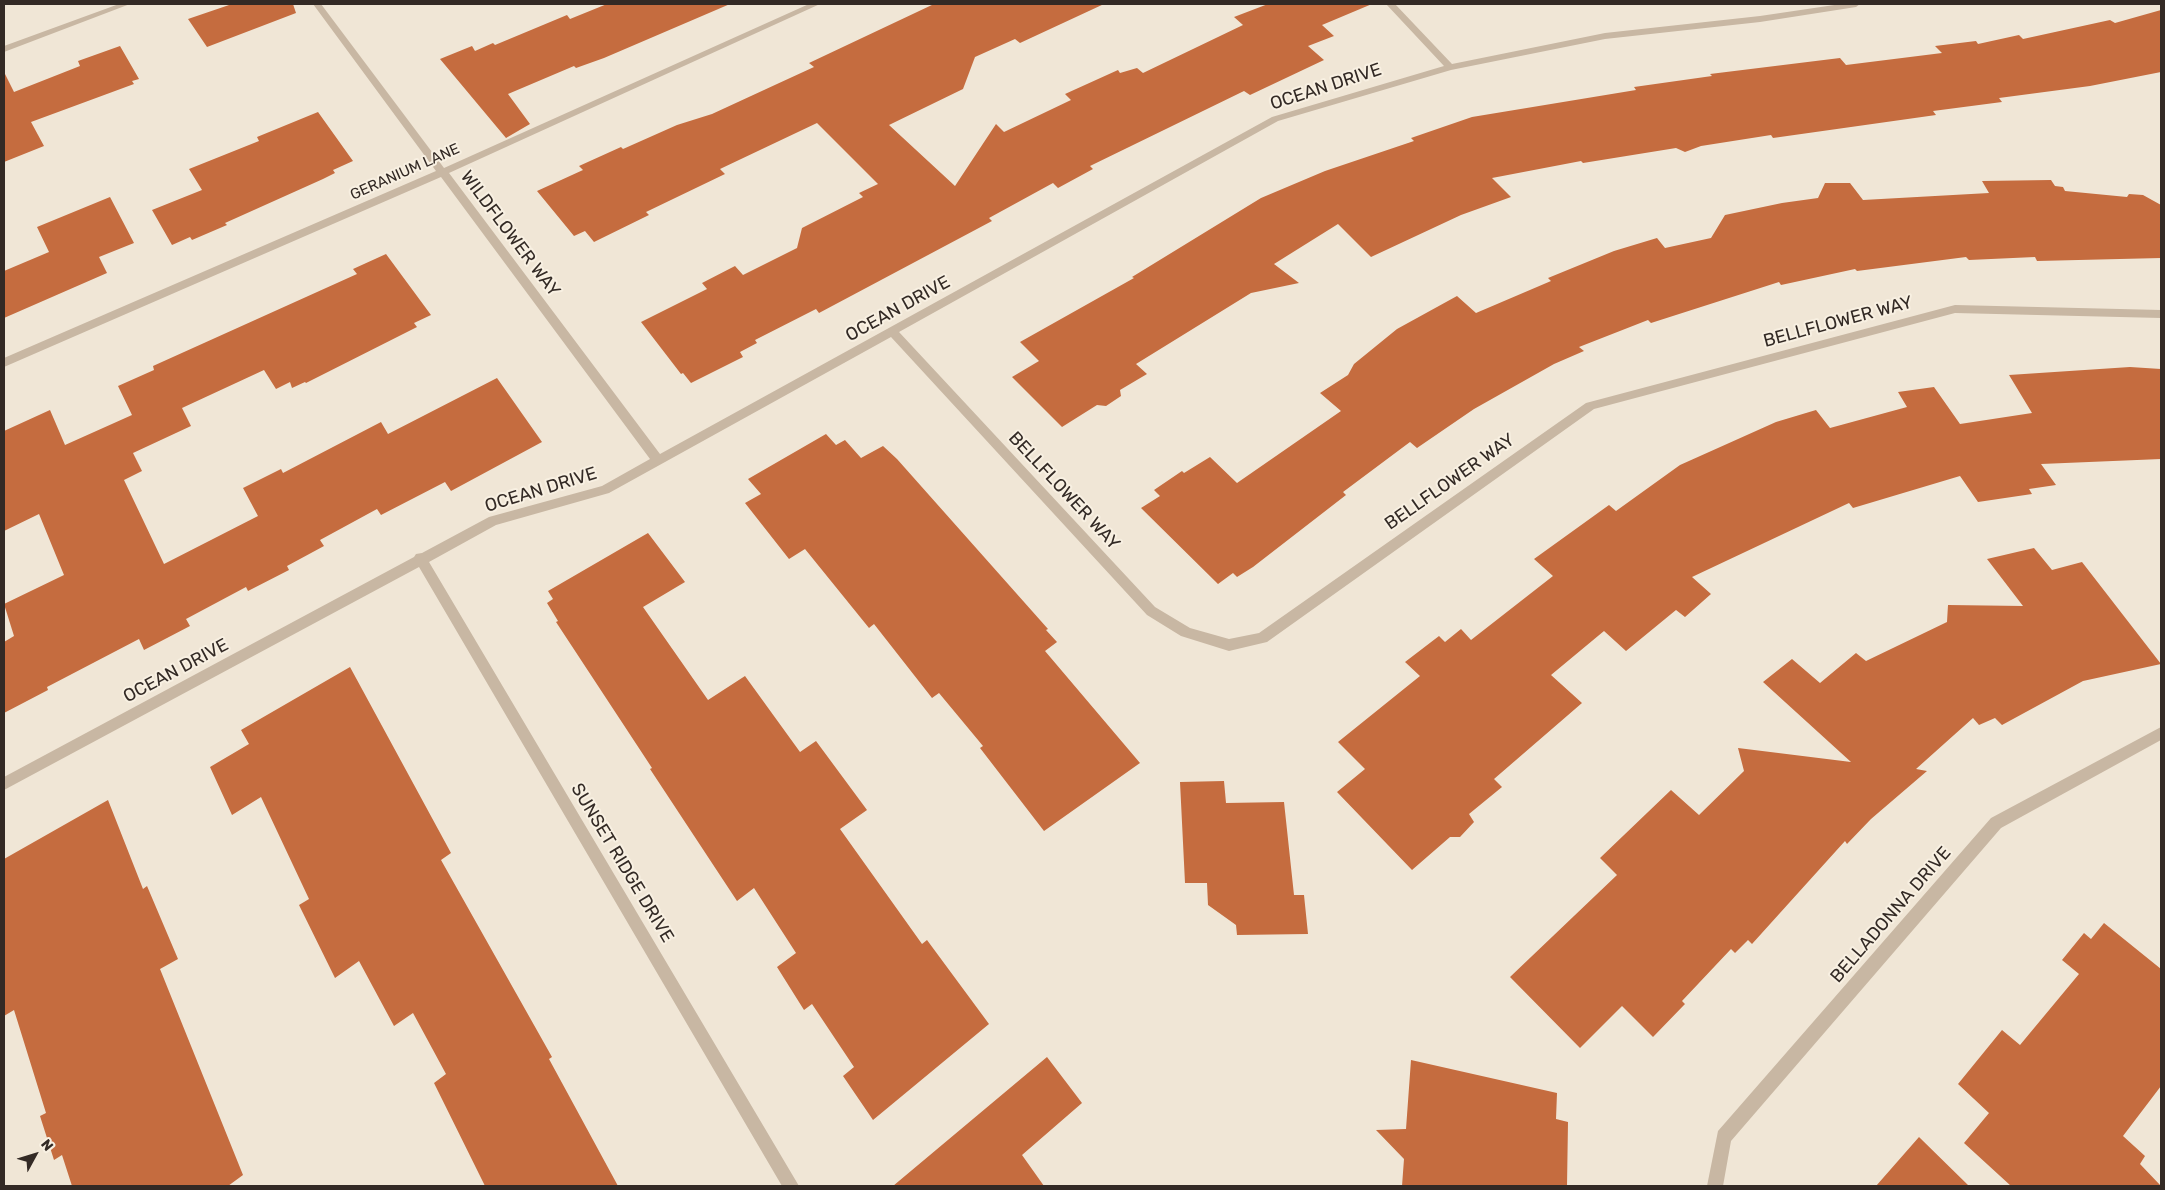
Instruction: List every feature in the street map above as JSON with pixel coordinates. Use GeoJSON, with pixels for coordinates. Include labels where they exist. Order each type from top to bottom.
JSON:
{"type":"FeatureCollection","features":[{"type":"Feature","properties":{"kind":"street"},"geometry":{"type":"LineString","coordinates":[[4,49],[126,4]]}},
{"type":"Feature","properties":{"kind":"street","name":"WILDFLOWER WAY"},"geometry":{"type":"LineString","coordinates":[[317,4],[658,461]]}},
{"type":"Feature","properties":{"kind":"street","name":"GERANIUM LANE"},"geometry":{"type":"LineString","coordinates":[[4,363],[443,172],[816,4]]}},
{"type":"Feature","properties":{"kind":"street"},"geometry":{"type":"LineString","coordinates":[[1390,4],[1450,67]]}},
{"type":"Feature","properties":{"kind":"street","name":"OCEAN DRIVE"},"geometry":{"type":"LineString","coordinates":[[4,784],[420,558],[493,521],[605,490],[1275,119],[1450,67],[1605,36],[1760,19],[1850,4]]}},
{"type":"Feature","properties":{"kind":"street","name":"BELLFLOWER WAY"},"geometry":{"type":"LineString","coordinates":[[893,332],[1151,611],[1186,632],[1229,645],[1262,638],[1590,406],[1955,309],[2161,314]]}},
{"type":"Feature","properties":{"kind":"street","name":"SUNSET RIDGE DRIVE"},"geometry":{"type":"LineString","coordinates":[[420,558],[791,1186]]}},
{"type":"Feature","properties":{"kind":"street","name":"BELLADONNA DRIVE"},"geometry":{"type":"LineString","coordinates":[[1715,1186],[1724,1136],[1996,823],[2161,733]]}},
{"type":"Feature","properties":{"kind":"building"},"geometry":{"type":"Polygon","coordinates":[[[232,4],[293,4],[296,13],[207,47],[188,19],[232,4]]]}},
{"type":"Feature","properties":{"kind":"building"},"geometry":{"type":"Polygon","coordinates":[[[607,4],[730,4],[604,58],[576,68],[574,66],[508,94],[530,124],[506,138],[440,59],[472,46],[475,51],[493,43],[495,45],[567,15],[570,19],[607,4]]]}},
{"type":"Feature","properties":{"kind":"building"},"geometry":{"type":"Polygon","coordinates":[[[934,4],[1104,4],[1020,43],[1015,39],[975,57],[963,89],[889,125],[955,186],[996,124],[1004,132],[1071,100],[1065,94],[1118,70],[1120,73],[1137,68],[1143,73],[1243,25],[1234,17],[1268,4],[1372,4],[1322,25],[1334,36],[1308,46],[1324,60],[1250,95],[1244,91],[1090,166],[1093,169],[1058,188],[1053,183],[989,218],[992,221],[819,313],[816,309],[755,340],[757,343],[740,352],[743,357],[691,383],[683,373],[681,374],[641,322],[707,289],[702,283],[735,266],[743,275],[797,248],[802,228],[863,197],[859,193],[878,184],[817,123],[720,169],[725,174],[646,212],[649,215],[594,242],[585,231],[574,236],[537,191],[583,170],[579,166],[621,147],[623,149],[677,125],[712,114],[814,67],[809,63],[934,4]]]}},
{"type":"Feature","properties":{"kind":"building"},"geometry":{"type":"Polygon","coordinates":[[[2161,10],[2161,72],[2090,86],[1999,98],[2002,102],[1933,111],[1936,115],[1773,138],[1771,135],[1701,146],[1685,152],[1676,148],[1583,163],[1581,161],[1492,178],[1511,197],[1461,215],[1371,257],[1338,224],[1274,264],[1299,283],[1251,293],[1136,364],[1147,374],[1120,390],[1121,396],[1106,406],[1097,405],[1062,427],[1012,377],[1039,361],[1020,342],[1134,278],[1132,277],[1261,198],[1325,171],[1414,141],[1411,138],[1472,117],[1636,90],[1634,87],[1712,76],[1710,74],[1840,58],[1846,65],[1942,53],[1935,46],[1976,41],[1978,44],[2019,35],[2023,39],[2110,20],[2115,23],[2161,10]]]}},
{"type":"Feature","properties":{"kind":"building"},"geometry":{"type":"Polygon","coordinates":[[[120,46],[139,79],[132,81],[134,84],[31,122],[44,146],[4,162],[4,72],[14,92],[80,66],[78,61],[120,46]]]}},
{"type":"Feature","properties":{"kind":"building"},"geometry":{"type":"Polygon","coordinates":[[[318,112],[353,161],[333,170],[335,173],[323,179],[225,223],[227,225],[192,240],[190,237],[172,245],[152,210],[202,190],[189,169],[259,141],[257,137],[318,112]]]}},
{"type":"Feature","properties":{"kind":"building"},"geometry":{"type":"Polygon","coordinates":[[[2051,180],[2055,186],[2063,187],[2065,191],[2127,197],[2129,194],[2143,195],[2161,205],[2161,258],[2037,261],[2035,257],[1969,260],[1966,257],[1857,271],[1855,269],[1781,285],[1779,282],[1651,323],[1648,320],[1579,347],[1584,351],[1554,364],[1474,409],[1417,448],[1410,442],[1343,492],[1346,495],[1253,567],[1237,577],[1233,573],[1218,584],[1141,508],[1160,496],[1154,490],[1182,471],[1184,473],[1210,457],[1237,483],[1341,411],[1320,393],[1348,375],[1354,364],[1397,329],[1457,296],[1476,313],[1551,281],[1548,278],[1614,251],[1657,238],[1665,248],[1711,238],[1725,215],[1782,203],[1818,198],[1825,183],[1850,183],[1863,200],[1989,193],[1982,181],[2051,180]]]}},
{"type":"Feature","properties":{"kind":"building"},"geometry":{"type":"Polygon","coordinates":[[[110,197],[134,243],[99,257],[107,273],[4,318],[4,271],[49,252],[37,227],[110,197]]]}},
{"type":"Feature","properties":{"kind":"building"},"geometry":{"type":"Polygon","coordinates":[[[386,254],[431,315],[414,323],[417,327],[306,383],[292,388],[290,382],[276,389],[264,370],[182,408],[191,426],[133,453],[142,471],[124,480],[164,564],[258,516],[243,488],[281,469],[283,473],[381,422],[388,434],[497,378],[542,442],[451,491],[445,482],[381,515],[377,509],[320,540],[324,546],[287,566],[289,570],[248,591],[246,587],[186,619],[190,626],[144,650],[139,639],[47,687],[48,690],[4,713],[4,642],[14,636],[4,604],[64,575],[39,514],[4,531],[4,431],[50,410],[65,445],[132,415],[118,386],[154,370],[153,366],[357,274],[353,269],[386,254]]]}},
{"type":"Feature","properties":{"kind":"building"},"geometry":{"type":"Polygon","coordinates":[[[2130,367],[2161,369],[2161,459],[2041,464],[2056,485],[2029,489],[2032,494],[1978,502],[1960,476],[1853,508],[1849,503],[1692,577],[1711,594],[1685,617],[1676,610],[1626,651],[1604,631],[1551,675],[1582,703],[1494,779],[1502,787],[1469,814],[1474,822],[1460,837],[1450,837],[1412,870],[1337,792],[1365,769],[1338,742],[1420,676],[1405,662],[1439,636],[1445,642],[1461,629],[1471,640],[1553,576],[1534,559],[1609,505],[1616,511],[1680,465],[1776,422],[1816,410],[1830,428],[1907,407],[1898,392],[1934,387],[1960,424],[2032,413],[2009,375],[2130,367]]]}},
{"type":"Feature","properties":{"kind":"building"},"geometry":{"type":"Polygon","coordinates":[[[826,434],[836,445],[845,440],[861,458],[883,446],[897,459],[1048,629],[1046,630],[1057,642],[1045,651],[1140,763],[1044,831],[980,748],[983,746],[939,693],[932,698],[874,624],[869,628],[805,549],[789,559],[745,503],[761,494],[748,479],[826,434]]]}},
{"type":"Feature","properties":{"kind":"building"},"geometry":{"type":"Polygon","coordinates":[[[648,533],[685,582],[643,607],[708,700],[745,676],[800,752],[816,741],[867,810],[840,829],[922,944],[927,940],[989,1024],[873,1120],[843,1076],[854,1067],[812,1004],[804,1010],[777,967],[796,953],[754,888],[737,901],[556,622],[558,621],[547,603],[553,599],[548,591],[648,533]]]}},
{"type":"Feature","properties":{"kind":"building"},"geometry":{"type":"Polygon","coordinates":[[[2034,548],[2052,570],[2082,562],[2161,664],[2083,681],[2002,725],[1995,718],[1979,725],[1973,718],[1916,769],[1927,771],[1871,819],[1847,844],[1845,841],[1752,944],[1748,940],[1735,953],[1731,949],[1682,1001],[1685,1004],[1653,1037],[1622,1006],[1580,1048],[1510,977],[1617,875],[1600,858],[1671,790],[1699,815],[1744,771],[1738,748],[1851,762],[1763,682],[1792,659],[1820,683],[1856,653],[1866,661],[1947,622],[1948,605],[2023,606],[1987,559],[2034,548]]]}},
{"type":"Feature","properties":{"kind":"building"},"geometry":{"type":"Polygon","coordinates":[[[350,667],[451,853],[441,860],[552,1057],[549,1059],[618,1186],[485,1186],[434,1083],[446,1074],[413,1013],[394,1026],[359,961],[335,978],[299,905],[309,899],[261,797],[232,815],[210,767],[249,744],[241,730],[350,667]]]}},
{"type":"Feature","properties":{"kind":"building"},"geometry":{"type":"Polygon","coordinates":[[[1224,781],[1226,803],[1284,802],[1294,895],[1304,895],[1308,934],[1237,935],[1236,925],[1208,905],[1207,883],[1185,883],[1180,782],[1224,781]]]}},
{"type":"Feature","properties":{"kind":"building"},"geometry":{"type":"Polygon","coordinates":[[[108,800],[143,889],[147,886],[178,959],[160,969],[243,1175],[228,1186],[72,1186],[62,1155],[54,1160],[40,1116],[46,1113],[14,1010],[4,1016],[4,859],[108,800]]]}},
{"type":"Feature","properties":{"kind":"building"},"geometry":{"type":"Polygon","coordinates":[[[2104,923],[2161,969],[2161,1086],[2123,1136],[2145,1156],[2140,1164],[2161,1186],[2011,1186],[1964,1143],[1989,1113],[1958,1084],[2002,1030],[2020,1045],[2079,974],[2062,960],[2084,933],[2091,939],[2104,923]]]}},
{"type":"Feature","properties":{"kind":"building"},"geometry":{"type":"Polygon","coordinates":[[[1047,1057],[1082,1103],[1022,1155],[1044,1186],[893,1186],[1047,1057]]]}},
{"type":"Feature","properties":{"kind":"building"},"geometry":{"type":"Polygon","coordinates":[[[1411,1060],[1557,1093],[1556,1119],[1568,1122],[1567,1186],[1402,1186],[1404,1159],[1376,1130],[1406,1129],[1411,1060]]]}},
{"type":"Feature","properties":{"kind":"building"},"geometry":{"type":"Polygon","coordinates":[[[1919,1137],[1969,1186],[1876,1186],[1919,1137]]]}}]}
